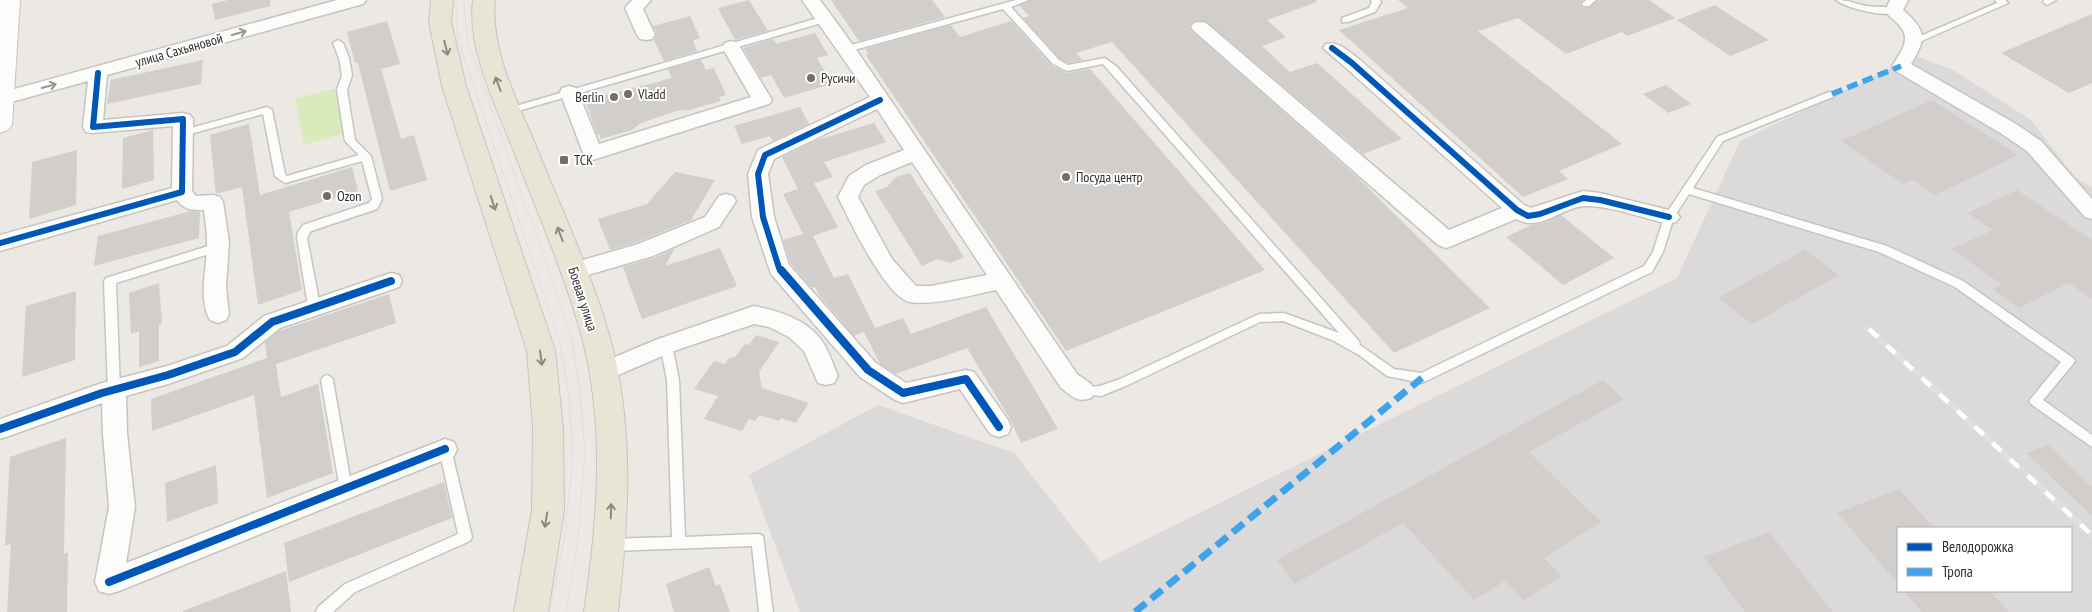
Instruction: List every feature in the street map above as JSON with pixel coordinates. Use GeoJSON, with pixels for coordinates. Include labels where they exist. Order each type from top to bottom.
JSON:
{"type":"FeatureCollection","features":[{"type":"Feature","properties":{"kind":"main road"},"geometry":{"type":"LineString","coordinates":[[442,0],[440,22],[454,86],[541,351],[548,428],[548,510],[531,612]]}},
{"type":"Feature","properties":{"kind":"main road","name":"Боевая улица"},"geometry":{"type":"LineString","coordinates":[[484,0],[483,8],[490,62],[574,272],[594,332],[604,372],[613,451],[610,544],[601,612]]}},
{"type":"Feature","properties":{"kind":"street"},"geometry":{"type":"LineString","coordinates":[[0,125],[9,0]]}},
{"type":"Feature","properties":{"kind":"street","name":"улица Сахьяновой"},"geometry":{"type":"LineString","coordinates":[[1,99],[357,0]]}},
{"type":"Feature","properties":{"kind":"street"},"geometry":{"type":"LineString","coordinates":[[642,0],[634,8],[646,35]]}},
{"type":"Feature","properties":{"kind":"street"},"geometry":{"type":"LineString","coordinates":[[811,0],[847,49],[1000,281],[1069,381],[1083,391]]}},
{"type":"Feature","properties":{"kind":"street"},"geometry":{"type":"LineString","coordinates":[[1896,6],[1915,33],[1914,45],[1901,66],[2010,128],[2034,146],[2092,212]]}},
{"type":"Feature","properties":{"kind":"street"},"geometry":{"type":"LineString","coordinates":[[1200,27],[1446,240],[1517,210]]}},
{"type":"Feature","properties":{"kind":"street"},"geometry":{"type":"LineString","coordinates":[[569,92],[592,154],[762,100],[730,47]]}},
{"type":"Feature","properties":{"kind":"street"},"geometry":{"type":"LineString","coordinates":[[1332,48],[1352,63],[1517,210],[1528,216],[1540,214],[1583,198],[1600,200],[1669,218]]}},
{"type":"Feature","properties":{"kind":"street"},"geometry":{"type":"LineString","coordinates":[[98,73],[93,127],[183,119],[182,192],[191,203],[213,202],[218,247],[215,287],[218,314]]}},
{"type":"Feature","properties":{"kind":"street"},"geometry":{"type":"LineString","coordinates":[[880,100],[765,155],[758,174],[763,217],[779,268],[868,370],[903,393],[920,391],[944,382],[966,379],[999,428]]}},
{"type":"Feature","properties":{"kind":"street"},"geometry":{"type":"LineString","coordinates":[[916,153],[873,170],[856,181],[848,197],[884,264],[910,294],[931,294],[1000,281]]}},
{"type":"Feature","properties":{"kind":"street"},"geometry":{"type":"LineString","coordinates":[[0,243],[182,192]]}},
{"type":"Feature","properties":{"kind":"street"},"geometry":{"type":"LineString","coordinates":[[574,272],[645,250],[712,222],[726,201]]}},
{"type":"Feature","properties":{"kind":"street"},"geometry":{"type":"LineString","coordinates":[[0,429],[114,390],[168,375],[235,352],[272,322],[391,281]]}},
{"type":"Feature","properties":{"kind":"street"},"geometry":{"type":"LineString","coordinates":[[604,372],[666,345],[754,315],[774,319],[798,331],[813,346],[826,376]]}},
{"type":"Feature","properties":{"kind":"street"},"geometry":{"type":"LineString","coordinates":[[114,390],[115,434],[122,507],[109,582],[445,449]]}},
{"type":"Feature","properties":{"kind":"lane"},"geometry":{"type":"LineString","coordinates":[[1345,20],[1372,10],[1377,2],[1375,0]]}},
{"type":"Feature","properties":{"kind":"lane"},"geometry":{"type":"LineString","coordinates":[[1840,0],[1866,9],[1896,6]]}},
{"type":"Feature","properties":{"kind":"lane"},"geometry":{"type":"LineString","coordinates":[[1914,42],[2004,3],[1999,0]]}},
{"type":"Feature","properties":{"kind":"lane"},"geometry":{"type":"LineString","coordinates":[[847,49],[1021,1]]}},
{"type":"Feature","properties":{"kind":"lane"},"geometry":{"type":"LineString","coordinates":[[1005,6],[1056,62],[1067,68],[1105,61],[1114,69],[1363,352]]}},
{"type":"Feature","properties":{"kind":"lane"},"geometry":{"type":"LineString","coordinates":[[508,111],[825,19]]}},
{"type":"Feature","properties":{"kind":"lane"},"geometry":{"type":"LineString","coordinates":[[314,306],[302,238],[303,232],[307,228],[368,208],[376,203],[366,156],[350,141],[342,90],[347,75],[344,58],[338,43]]}},
{"type":"Feature","properties":{"kind":"lane"},"geometry":{"type":"LineString","coordinates":[[1083,391],[1101,391],[1124,382],[1259,318],[1284,317],[1336,337],[1363,352],[1391,373],[1422,378],[1648,269],[1658,252],[1669,218],[1720,139],[1832,94]]}},
{"type":"Feature","properties":{"kind":"lane"},"geometry":{"type":"LineString","coordinates":[[182,133],[258,111],[268,110],[280,176],[284,180],[366,156]]}},
{"type":"Feature","properties":{"kind":"lane"},"geometry":{"type":"LineString","coordinates":[[1687,190],[1883,249],[1959,284],[2069,361],[2035,401],[2092,442]]}},
{"type":"Feature","properties":{"kind":"lane"},"geometry":{"type":"LineString","coordinates":[[114,390],[110,281],[218,247]]}},
{"type":"Feature","properties":{"kind":"lane"},"geometry":{"type":"LineString","coordinates":[[666,345],[674,380],[679,542]]}},
{"type":"Feature","properties":{"kind":"lane"},"geometry":{"type":"LineString","coordinates":[[327,380],[346,489]]}},
{"type":"Feature","properties":{"kind":"lane"},"geometry":{"type":"LineString","coordinates":[[322,612],[350,588],[465,537],[445,449]]}},
{"type":"Feature","properties":{"kind":"lane"},"geometry":{"type":"LineString","coordinates":[[610,544],[758,540],[766,612]]}},
{"type":"Feature","properties":{"kind":"shaded area"},"geometry":{"type":"Polygon","coordinates":[[[1916,56],[1953,70],[2031,120],[2075,177],[2092,188],[2092,612],[800,612],[749,475],[878,405],[1014,453],[1100,562],[1677,278],[1740,141],[1916,56]]]}},
{"type":"Feature","properties":{"kind":"green space"},"geometry":{"type":"Polygon","coordinates":[[[335,88],[345,133],[304,145],[295,99],[335,88]]]}},
{"type":"Feature","properties":{"kind":"building"},"geometry":{"type":"Polygon","coordinates":[[[228,0],[270,0],[270,6],[215,20],[212,4],[228,0]]]}},
{"type":"Feature","properties":{"kind":"building"},"geometry":{"type":"Polygon","coordinates":[[[749,0],[768,31],[735,40],[718,8],[749,0]]]}},
{"type":"Feature","properties":{"kind":"building"},"geometry":{"type":"Polygon","coordinates":[[[831,0],[932,0],[945,17],[859,41],[831,0]]]}},
{"type":"Feature","properties":{"kind":"building"},"geometry":{"type":"Polygon","coordinates":[[[1031,0],[1316,0],[1317,2],[1267,20],[1286,37],[1262,46],[1290,72],[1317,63],[1402,139],[1363,154],[1207,22],[1194,21],[1189,27],[1356,176],[1490,308],[1394,353],[1112,42],[1076,53],[1083,60],[1068,63],[1060,59],[1023,18],[1029,16],[1020,6],[1031,0]]]}},
{"type":"Feature","properties":{"kind":"building"},"geometry":{"type":"Polygon","coordinates":[[[1398,0],[1583,0],[1580,4],[1583,8],[1590,7],[1598,0],[1649,0],[1675,18],[1627,36],[1622,32],[1566,54],[1518,18],[1478,31],[1622,144],[1559,171],[1568,179],[1523,197],[1339,30],[1408,8],[1398,0]]]}},
{"type":"Feature","properties":{"kind":"building"},"geometry":{"type":"Polygon","coordinates":[[[1715,5],[1769,40],[1730,56],[1677,20],[1715,5]]]}},
{"type":"Feature","properties":{"kind":"building"},"geometry":{"type":"Polygon","coordinates":[[[2092,14],[2092,83],[2069,93],[2001,53],[2092,14]]]}},
{"type":"Feature","properties":{"kind":"building"},"geometry":{"type":"Polygon","coordinates":[[[690,16],[700,38],[693,40],[697,51],[664,61],[654,40],[657,34],[653,26],[690,16]]]}},
{"type":"Feature","properties":{"kind":"building"},"geometry":{"type":"Polygon","coordinates":[[[387,21],[400,64],[381,69],[401,139],[414,135],[427,180],[390,191],[358,63],[355,63],[347,32],[387,21]]]}},
{"type":"Feature","properties":{"kind":"building","name":"Посуда центр"},"geometry":{"type":"Polygon","coordinates":[[[1011,21],[1052,66],[1067,73],[1090,69],[1265,270],[1066,351],[866,55],[868,54],[865,49],[951,25],[960,37],[1011,21]]]}},
{"type":"Feature","properties":{"kind":"building"},"geometry":{"type":"Polygon","coordinates":[[[815,33],[828,55],[817,58],[832,84],[784,98],[771,75],[761,78],[743,48],[773,39],[776,44],[815,33]]]}},
{"type":"Feature","properties":{"kind":"building"},"geometry":{"type":"Polygon","coordinates":[[[203,60],[201,84],[107,104],[111,80],[203,60]]]}},
{"type":"Feature","properties":{"kind":"building"},"geometry":{"type":"Polygon","coordinates":[[[701,60],[706,70],[714,68],[726,95],[719,97],[721,101],[689,110],[676,111],[641,123],[632,130],[601,139],[599,134],[597,135],[586,103],[592,99],[672,78],[668,69],[701,60]]]}},
{"type":"Feature","properties":{"kind":"building"},"geometry":{"type":"Polygon","coordinates":[[[1666,85],[1691,104],[1668,113],[1643,94],[1666,85]]]}},
{"type":"Feature","properties":{"kind":"building"},"geometry":{"type":"Polygon","coordinates":[[[1932,100],[2018,155],[1935,195],[1913,180],[1903,184],[1841,141],[1932,100]]]}},
{"type":"Feature","properties":{"kind":"building"},"geometry":{"type":"Polygon","coordinates":[[[800,107],[809,124],[773,141],[770,136],[742,144],[734,126],[800,107]]]}},
{"type":"Feature","properties":{"kind":"building"},"geometry":{"type":"Polygon","coordinates":[[[874,123],[886,142],[824,162],[833,177],[814,183],[838,227],[813,236],[834,278],[848,274],[875,328],[903,318],[911,334],[986,307],[1058,429],[1021,443],[1010,419],[967,348],[896,374],[880,364],[864,332],[854,336],[819,295],[815,287],[812,288],[791,264],[783,240],[803,234],[783,194],[798,189],[782,157],[817,140],[874,123]]]}},
{"type":"Feature","properties":{"kind":"building"},"geometry":{"type":"Polygon","coordinates":[[[249,124],[260,195],[352,167],[358,191],[289,212],[302,290],[258,305],[242,187],[216,194],[210,135],[249,124]]]}},
{"type":"Feature","properties":{"kind":"building"},"geometry":{"type":"Polygon","coordinates":[[[153,130],[154,180],[122,189],[123,138],[153,130]]]}},
{"type":"Feature","properties":{"kind":"building"},"geometry":{"type":"Polygon","coordinates":[[[77,150],[76,205],[29,219],[32,162],[77,150]]]}},
{"type":"Feature","properties":{"kind":"building"},"geometry":{"type":"Polygon","coordinates":[[[675,172],[715,180],[691,220],[637,242],[610,250],[598,219],[647,204],[675,172]]]}},
{"type":"Feature","properties":{"kind":"building"},"geometry":{"type":"Polygon","coordinates":[[[910,173],[964,257],[950,263],[938,259],[922,266],[875,191],[887,187],[896,177],[910,173]]]}},
{"type":"Feature","properties":{"kind":"building"},"geometry":{"type":"Polygon","coordinates":[[[2017,190],[2092,240],[2092,299],[2069,283],[2019,308],[1993,289],[2002,285],[1952,249],[1993,230],[1968,213],[2017,190]]]}},
{"type":"Feature","properties":{"kind":"building"},"geometry":{"type":"Polygon","coordinates":[[[191,211],[200,212],[199,238],[94,266],[98,236],[191,211]]]}},
{"type":"Feature","properties":{"kind":"building"},"geometry":{"type":"Polygon","coordinates":[[[1561,215],[1614,258],[1563,285],[1506,237],[1531,225],[1543,223],[1561,215]]]}},
{"type":"Feature","properties":{"kind":"building"},"geometry":{"type":"Polygon","coordinates":[[[675,248],[665,266],[720,248],[737,286],[642,319],[623,267],[654,258],[675,248]]]}},
{"type":"Feature","properties":{"kind":"building"},"geometry":{"type":"Polygon","coordinates":[[[1805,250],[1839,275],[1752,324],[1718,298],[1805,250]]]}},
{"type":"Feature","properties":{"kind":"building"},"geometry":{"type":"Polygon","coordinates":[[[159,283],[162,324],[159,325],[159,361],[139,367],[139,331],[131,334],[129,293],[159,283]]]}},
{"type":"Feature","properties":{"kind":"building"},"geometry":{"type":"Polygon","coordinates":[[[76,291],[75,360],[22,377],[26,306],[76,291]]]}},
{"type":"Feature","properties":{"kind":"building"},"geometry":{"type":"Polygon","coordinates":[[[389,294],[396,323],[276,364],[281,397],[318,384],[333,473],[267,498],[254,395],[152,431],[151,399],[267,358],[265,342],[279,331],[389,294]]]}},
{"type":"Feature","properties":{"kind":"building"},"geometry":{"type":"Polygon","coordinates":[[[756,335],[779,342],[759,372],[762,388],[809,403],[796,423],[781,418],[779,421],[759,415],[755,421],[749,419],[742,431],[704,419],[718,396],[694,389],[714,361],[725,364],[729,358],[735,357],[745,344],[749,345],[756,335]]]}},
{"type":"Feature","properties":{"kind":"building"},"geometry":{"type":"Polygon","coordinates":[[[1603,380],[1624,399],[1529,452],[1601,522],[1544,558],[1561,576],[1523,601],[1505,581],[1474,600],[1403,523],[1294,584],[1277,560],[1603,380]]]}},
{"type":"Feature","properties":{"kind":"building"},"geometry":{"type":"Polygon","coordinates":[[[66,438],[64,554],[68,552],[67,612],[7,612],[11,544],[5,546],[10,457],[66,438]]]}},
{"type":"Feature","properties":{"kind":"building"},"geometry":{"type":"Polygon","coordinates":[[[2048,445],[2092,487],[2092,516],[2026,453],[2048,445]]]}},
{"type":"Feature","properties":{"kind":"building"},"geometry":{"type":"Polygon","coordinates":[[[216,465],[218,503],[167,522],[165,483],[216,465]]]}},
{"type":"Feature","properties":{"kind":"building"},"geometry":{"type":"Polygon","coordinates":[[[444,482],[452,518],[289,582],[284,543],[444,482]]]}},
{"type":"Feature","properties":{"kind":"building"},"geometry":{"type":"Polygon","coordinates":[[[1899,489],[1933,527],[1897,527],[1897,583],[1837,513],[1899,489]]]}},
{"type":"Feature","properties":{"kind":"building"},"geometry":{"type":"Polygon","coordinates":[[[1769,532],[1833,612],[1745,612],[1704,557],[1769,532]]]}},
{"type":"Feature","properties":{"kind":"building"},"geometry":{"type":"Polygon","coordinates":[[[709,567],[716,586],[720,584],[730,612],[674,612],[666,584],[709,567]]]}},
{"type":"Feature","properties":{"kind":"building"},"geometry":{"type":"Polygon","coordinates":[[[286,571],[291,612],[183,612],[183,611],[286,571]]]}},
{"type":"Feature","properties":{"kind":"building"},"geometry":{"type":"Polygon","coordinates":[[[1905,592],[1991,592],[2009,612],[1922,612],[1905,592]]]}},
{"type":"Feature","properties":{"kind":"tram line"},"geometry":{"type":"LineString","coordinates":[[456,0],[458,40],[559,338],[569,396],[573,458],[564,540],[550,612]]}},
{"type":"Feature","properties":{"kind":"tram line"},"geometry":{"type":"LineString","coordinates":[[464,0],[467,39],[571,334],[580,391],[585,454],[578,539],[566,612]]}},
{"type":"Feature","properties":{"kind":"railway"},"geometry":{"type":"LineString","coordinates":[[1869,329],[2092,535]]}},
{"type":"Feature","properties":{"kind":"marked path"},"geometry":{"type":"LineString","coordinates":[[1832,94],[1901,66]]}},
{"type":"Feature","properties":{"kind":"marked path"},"geometry":{"type":"LineString","coordinates":[[1135,612],[1422,378]]}},
{"type":"Feature","properties":{"kind":"cycle path"},"geometry":{"type":"LineString","coordinates":[[1332,48],[1352,63],[1517,210],[1528,216],[1540,214],[1583,198],[1600,200],[1669,217]]}},
{"type":"Feature","properties":{"kind":"cycle path"},"geometry":{"type":"LineString","coordinates":[[0,243],[182,192],[183,119],[93,127],[98,73]]}},
{"type":"Feature","properties":{"kind":"cycle path"},"geometry":{"type":"LineString","coordinates":[[880,100],[765,155],[758,174],[763,217],[779,268],[868,370],[903,393],[966,379],[999,427]]}},
{"type":"Feature","properties":{"kind":"cycle path"},"geometry":{"type":"LineString","coordinates":[[0,429],[102,393],[168,375],[235,352],[272,322],[391,281]]}},
{"type":"Feature","properties":{"kind":"cycle path"},"geometry":{"type":"LineString","coordinates":[[109,582],[445,449]]}},
{"type":"Feature","properties":{"kind":"place","name":"Русичи"},"geometry":{"type":"Point","coordinates":[811,78]}},
{"type":"Feature","properties":{"kind":"place","name":"Vladd"},"geometry":{"type":"Point","coordinates":[628,94]}},
{"type":"Feature","properties":{"kind":"place","name":"Berlin"},"geometry":{"type":"Point","coordinates":[614,97]}},
{"type":"Feature","properties":{"kind":"place","name":"ТСК"},"geometry":{"type":"Point","coordinates":[564,160]}},
{"type":"Feature","properties":{"kind":"place","name":"Посуда центр"},"geometry":{"type":"Point","coordinates":[1066,177]}},
{"type":"Feature","properties":{"kind":"place","name":"Ozon"},"geometry":{"type":"Point","coordinates":[327,196]}}]}
